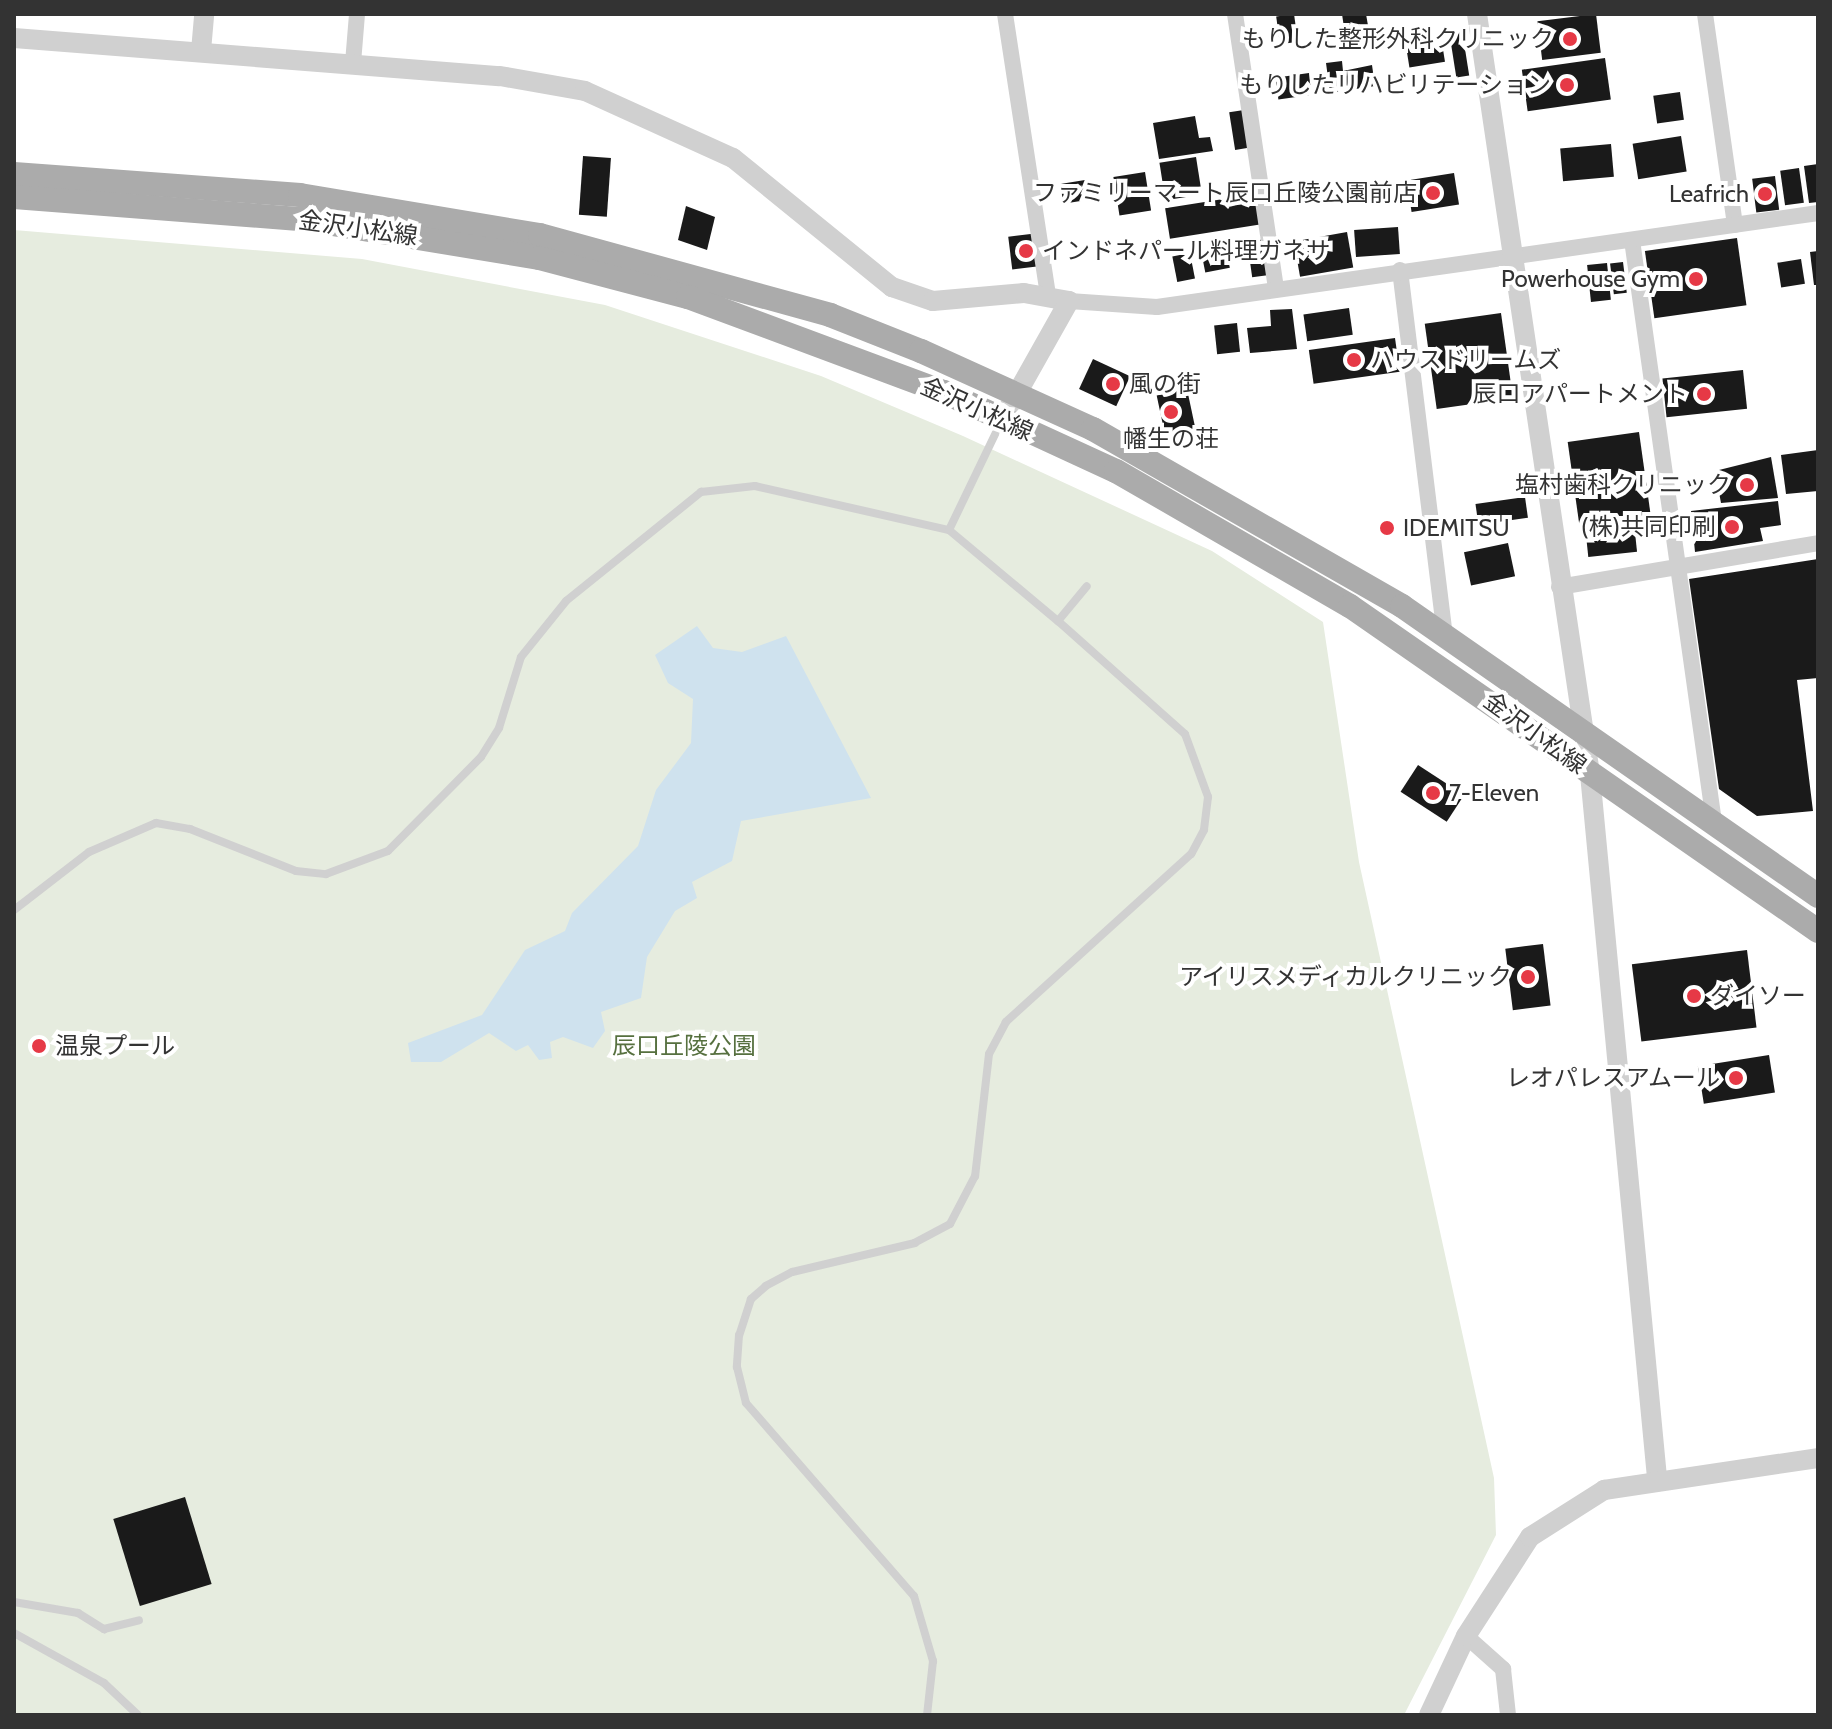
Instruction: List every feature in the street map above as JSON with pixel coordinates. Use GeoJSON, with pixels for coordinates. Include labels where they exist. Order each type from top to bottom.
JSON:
{"type":"FeatureCollection","features":[{"type":"Feature","properties":{"kind":"main road","name":"金沢小松線"},"geometry":{"type":"LineString","coordinates":[[14,174],[300,195],[540,235],[830,315],[1017,393],[1093,429],[1445,634],[1582,727],[1818,896]]}},
{"type":"Feature","properties":{"kind":"main road","name":"金沢小松線"},"geometry":{"type":"LineString","coordinates":[[14,197],[302,219],[539,258],[778,329],[1002,420],[1116,471],[1337,598],[1818,931]]}},
{"type":"Feature","properties":{"kind":"street"},"geometry":{"type":"LineString","coordinates":[[201,51],[204,14]]}},
{"type":"Feature","properties":{"kind":"street"},"geometry":{"type":"LineString","coordinates":[[353,63],[357,14]]}},
{"type":"Feature","properties":{"kind":"street"},"geometry":{"type":"LineString","coordinates":[[1005,14],[1048,295]]}},
{"type":"Feature","properties":{"kind":"street"},"geometry":{"type":"LineString","coordinates":[[1235,14],[1276,288]]}},
{"type":"Feature","properties":{"kind":"street"},"geometry":{"type":"LineString","coordinates":[[1477,14],[1559,587],[1590,774],[1657,1477]]}},
{"type":"Feature","properties":{"kind":"street"},"geometry":{"type":"LineString","coordinates":[[1705,14],[1735,225]]}},
{"type":"Feature","properties":{"kind":"street"},"geometry":{"type":"LineString","coordinates":[[14,38],[353,63],[585,91],[733,158],[892,287],[933,301],[1048,295],[1069,301],[1157,307],[1512,254],[1818,213]]}},
{"type":"Feature","properties":{"kind":"street"},"geometry":{"type":"LineString","coordinates":[[1632,240],[1714,822]]}},
{"type":"Feature","properties":{"kind":"street"},"geometry":{"type":"LineString","coordinates":[[1400,270],[1445,634]]}},
{"type":"Feature","properties":{"kind":"street"},"geometry":{"type":"LineString","coordinates":[[1002,420],[1069,301]]}},
{"type":"Feature","properties":{"kind":"street"},"geometry":{"type":"LineString","coordinates":[[1559,587],[1818,543]]}},
{"type":"Feature","properties":{"kind":"street"},"geometry":{"type":"LineString","coordinates":[[1429,1715],[1466,1636],[1530,1537],[1604,1490],[1657,1477],[1818,1458]]}},
{"type":"Feature","properties":{"kind":"street"},"geometry":{"type":"LineString","coordinates":[[1466,1636],[1503,1669],[1508,1715]]}},
{"type":"Feature","properties":{"kind":"lane"},"geometry":{"type":"LineString","coordinates":[[949,530],[1002,420]]}},
{"type":"Feature","properties":{"kind":"lane"},"geometry":{"type":"LineString","coordinates":[[14,910],[89,852],[156,823],[190,829],[296,871],[326,874],[388,851],[481,757],[499,728],[521,657],[566,601],[701,492],[755,486],[949,530],[1058,621],[1185,734],[1208,797],[1204,830],[1191,854],[1006,1022],[982,1089],[975,1176],[950,1224],[915,1243],[792,1272],[766,1286],[751,1299],[739,1335],[746,1403],[914,1596],[933,1661],[927,1715]]}},
{"type":"Feature","properties":{"kind":"lane"},"geometry":{"type":"LineString","coordinates":[[1058,621],[1087,586]]}},
{"type":"Feature","properties":{"kind":"lane"},"geometry":{"type":"LineString","coordinates":[[14,1602],[78,1613],[104,1629],[139,1620]]}},
{"type":"Feature","properties":{"kind":"lane"},"geometry":{"type":"LineString","coordinates":[[14,1633],[104,1683],[138,1715]]}},
{"type":"Feature","properties":{"kind":"green space","name":"辰口丘陵公園"},"geometry":{"type":"Polygon","coordinates":[[[14,230],[362,259],[605,305],[821,376],[963,436],[1212,551],[1323,622],[1359,862],[1494,1478],[1496,1535],[1404,1715],[14,1715],[14,230]]]}},
{"type":"Feature","properties":{"kind":"water"},"geometry":{"type":"Polygon","coordinates":[[[697,626],[713,648],[742,652],[786,636],[871,798],[741,821],[732,861],[692,882],[697,898],[675,911],[647,957],[641,998],[601,1012],[605,1031],[593,1048],[563,1037],[550,1042],[552,1058],[539,1060],[528,1045],[516,1051],[489,1033],[441,1062],[411,1062],[408,1043],[482,1015],[525,950],[565,931],[572,913],[638,846],[656,790],[691,743],[693,699],[668,683],[655,655],[697,626]]]}},
{"type":"Feature","properties":{"kind":"building"},"geometry":{"type":"Polygon","coordinates":[[[1294,14],[1298,42],[1280,44],[1276,17],[1294,14]]]}},
{"type":"Feature","properties":{"kind":"building"},"geometry":{"type":"Polygon","coordinates":[[[1342,14],[1366,14],[1370,37],[1346,41],[1342,14]]]}},
{"type":"Feature","properties":{"kind":"building","name":"もりした整形外科クリニック"},"geometry":{"type":"Polygon","coordinates":[[[1596,14],[1601,53],[1542,60],[1537,21],[1596,14]]]}},
{"type":"Feature","properties":{"kind":"building"},"geometry":{"type":"Polygon","coordinates":[[[1462,30],[1469,75],[1456,77],[1449,32],[1462,30]]]}},
{"type":"Feature","properties":{"kind":"building"},"geometry":{"type":"Polygon","coordinates":[[[1442,43],[1445,62],[1409,67],[1406,49],[1442,43]]]}},
{"type":"Feature","properties":{"kind":"building","name":"もりしたリハビリテーション"},"geometry":{"type":"Polygon","coordinates":[[[1605,58],[1611,100],[1528,111],[1522,70],[1605,58]]]}},
{"type":"Feature","properties":{"kind":"building"},"geometry":{"type":"Polygon","coordinates":[[[1342,61],[1343,71],[1372,65],[1375,86],[1330,93],[1326,63],[1342,61]]]}},
{"type":"Feature","properties":{"kind":"building"},"geometry":{"type":"Polygon","coordinates":[[[1309,73],[1312,95],[1278,100],[1275,78],[1309,73]]]}},
{"type":"Feature","properties":{"kind":"building"},"geometry":{"type":"Polygon","coordinates":[[[1680,92],[1684,120],[1657,123],[1653,96],[1680,92]]]}},
{"type":"Feature","properties":{"kind":"building"},"geometry":{"type":"Polygon","coordinates":[[[1244,110],[1250,148],[1235,150],[1229,112],[1244,110]]]}},
{"type":"Feature","properties":{"kind":"building"},"geometry":{"type":"Polygon","coordinates":[[[1195,116],[1199,138],[1210,137],[1213,151],[1159,159],[1153,123],[1195,116]]]}},
{"type":"Feature","properties":{"kind":"building"},"geometry":{"type":"Polygon","coordinates":[[[1681,136],[1687,172],[1638,179],[1633,144],[1681,136]]]}},
{"type":"Feature","properties":{"kind":"building"},"geometry":{"type":"Polygon","coordinates":[[[1611,144],[1614,177],[1563,181],[1560,148],[1611,144]]]}},
{"type":"Feature","properties":{"kind":"building"},"geometry":{"type":"Polygon","coordinates":[[[583,156],[611,158],[607,217],[579,215],[583,156]]]}},
{"type":"Feature","properties":{"kind":"building"},"geometry":{"type":"Polygon","coordinates":[[[1196,157],[1202,195],[1165,200],[1159,163],[1196,157]]]}},
{"type":"Feature","properties":{"kind":"building"},"geometry":{"type":"Polygon","coordinates":[[[1818,164],[1818,202],[1809,203],[1804,166],[1818,164]]]}},
{"type":"Feature","properties":{"kind":"building"},"geometry":{"type":"Polygon","coordinates":[[[1799,168],[1804,203],[1785,205],[1780,171],[1799,168]]]}},
{"type":"Feature","properties":{"kind":"building"},"geometry":{"type":"Polygon","coordinates":[[[1145,172],[1151,211],[1119,216],[1113,177],[1145,172]]]}},
{"type":"Feature","properties":{"kind":"building","name":"ファミリーマート辰口丘陵公園前店"},"geometry":{"type":"Polygon","coordinates":[[[1454,173],[1459,205],[1412,212],[1407,181],[1454,173]]]}},
{"type":"Feature","properties":{"kind":"building","name":"Leafrich"},"geometry":{"type":"Polygon","coordinates":[[[1775,176],[1779,210],[1756,213],[1752,179],[1775,176]]]}},
{"type":"Feature","properties":{"kind":"building"},"geometry":{"type":"Polygon","coordinates":[[[1085,180],[1088,200],[1063,204],[1060,184],[1085,180]]]}},
{"type":"Feature","properties":{"kind":"building"},"geometry":{"type":"Polygon","coordinates":[[[1255,194],[1260,225],[1170,239],[1165,208],[1255,194]]]}},
{"type":"Feature","properties":{"kind":"building"},"geometry":{"type":"Polygon","coordinates":[[[686,206],[715,217],[707,250],[678,240],[686,206]]]}},
{"type":"Feature","properties":{"kind":"building"},"geometry":{"type":"Polygon","coordinates":[[[1398,227],[1400,254],[1356,257],[1354,230],[1398,227]]]}},
{"type":"Feature","properties":{"kind":"building"},"geometry":{"type":"Polygon","coordinates":[[[1347,232],[1353,267],[1300,277],[1294,241],[1347,232]]]}},
{"type":"Feature","properties":{"kind":"building","name":"インドネパール料理ガネサ"},"geometry":{"type":"Polygon","coordinates":[[[1039,233],[1043,266],[1012,270],[1008,237],[1039,233]]]}},
{"type":"Feature","properties":{"kind":"building","name":"Powerhouse Gym"},"geometry":{"type":"Polygon","coordinates":[[[1737,238],[1746,305],[1654,318],[1645,251],[1737,238]]]}},
{"type":"Feature","properties":{"kind":"building"},"geometry":{"type":"Polygon","coordinates":[[[1266,239],[1271,275],[1252,277],[1247,242],[1266,239]]]}},
{"type":"Feature","properties":{"kind":"building"},"geometry":{"type":"Polygon","coordinates":[[[1226,248],[1230,268],[1205,272],[1201,253],[1226,248]]]}},
{"type":"Feature","properties":{"kind":"building"},"geometry":{"type":"Polygon","coordinates":[[[1818,251],[1818,285],[1814,285],[1810,252],[1818,251]]]}},
{"type":"Feature","properties":{"kind":"building"},"geometry":{"type":"Polygon","coordinates":[[[1190,253],[1195,279],[1177,282],[1172,256],[1190,253]]]}},
{"type":"Feature","properties":{"kind":"building"},"geometry":{"type":"Polygon","coordinates":[[[1801,259],[1805,284],[1781,287],[1777,263],[1801,259]]]}},
{"type":"Feature","properties":{"kind":"building"},"geometry":{"type":"Polygon","coordinates":[[[1623,262],[1627,293],[1614,294],[1610,264],[1623,262]]]}},
{"type":"Feature","properties":{"kind":"building"},"geometry":{"type":"Polygon","coordinates":[[[1607,263],[1611,300],[1591,302],[1587,265],[1607,263]]]}},
{"type":"Feature","properties":{"kind":"building"},"geometry":{"type":"Polygon","coordinates":[[[1349,308],[1353,335],[1307,341],[1303,314],[1349,308]]]}},
{"type":"Feature","properties":{"kind":"building"},"geometry":{"type":"Polygon","coordinates":[[[1292,309],[1297,349],[1250,353],[1247,328],[1271,326],[1270,310],[1292,309]]]}},
{"type":"Feature","properties":{"kind":"building"},"geometry":{"type":"Polygon","coordinates":[[[1501,313],[1513,398],[1437,409],[1425,324],[1501,313]]]}},
{"type":"Feature","properties":{"kind":"building"},"geometry":{"type":"Polygon","coordinates":[[[1237,323],[1240,352],[1217,354],[1214,325],[1237,323]]]}},
{"type":"Feature","properties":{"kind":"building","name":"ハウスドリームズ"},"geometry":{"type":"Polygon","coordinates":[[[1395,338],[1400,372],[1314,384],[1309,350],[1395,338]]]}},
{"type":"Feature","properties":{"kind":"building"},"geometry":{"type":"Polygon","coordinates":[[[1093,359],[1130,376],[1116,406],[1079,389],[1093,359]]]}},
{"type":"Feature","properties":{"kind":"building","name":"辰口アパートメント"},"geometry":{"type":"Polygon","coordinates":[[[1743,370],[1747,409],[1667,417],[1662,378],[1743,370]]]}},
{"type":"Feature","properties":{"kind":"building"},"geometry":{"type":"Polygon","coordinates":[[[1187,389],[1195,428],[1165,435],[1157,395],[1187,389]]]}},
{"type":"Feature","properties":{"kind":"building"},"geometry":{"type":"Polygon","coordinates":[[[1639,432],[1651,514],[1579,524],[1568,442],[1639,432]]]}},
{"type":"Feature","properties":{"kind":"building"},"geometry":{"type":"Polygon","coordinates":[[[1818,450],[1818,491],[1786,494],[1781,455],[1818,450]]]}},
{"type":"Feature","properties":{"kind":"building","name":"塩村歯科クリニック"},"geometry":{"type":"Polygon","coordinates":[[[1771,457],[1778,498],[1721,503],[1715,471],[1771,457]]]}},
{"type":"Feature","properties":{"kind":"building"},"geometry":{"type":"Polygon","coordinates":[[[1525,497],[1528,518],[1478,525],[1475,504],[1525,497]]]}},
{"type":"Feature","properties":{"kind":"building","name":"(株)共同印刷"},"geometry":{"type":"Polygon","coordinates":[[[1778,501],[1781,525],[1760,528],[1763,541],[1695,552],[1691,511],[1778,501]]]}},
{"type":"Feature","properties":{"kind":"building"},"geometry":{"type":"Polygon","coordinates":[[[1634,523],[1637,552],[1588,557],[1585,528],[1634,523]]]}},
{"type":"Feature","properties":{"kind":"building"},"geometry":{"type":"Polygon","coordinates":[[[1508,543],[1515,576],[1471,586],[1464,552],[1508,543]]]}},
{"type":"Feature","properties":{"kind":"building"},"geometry":{"type":"Polygon","coordinates":[[[1818,559],[1818,678],[1797,680],[1813,811],[1757,816],[1719,789],[1689,579],[1818,559]]]}},
{"type":"Feature","properties":{"kind":"building","name":"7-Eleven"},"geometry":{"type":"Polygon","coordinates":[[[1418,765],[1464,795],[1447,822],[1401,792],[1418,765]]]}},
{"type":"Feature","properties":{"kind":"building","name":"アイリスメディカルクリニック"},"geometry":{"type":"Polygon","coordinates":[[[1543,944],[1551,1006],[1513,1010],[1505,949],[1543,944]]]}},
{"type":"Feature","properties":{"kind":"building","name":"ダイソー"},"geometry":{"type":"Polygon","coordinates":[[[1747,950],[1757,1027],[1641,1042],[1632,964],[1747,950]]]}},
{"type":"Feature","properties":{"kind":"building","name":"レオパレスアムール"},"geometry":{"type":"Polygon","coordinates":[[[1769,1055],[1775,1093],[1704,1104],[1698,1066],[1769,1055]]]}},
{"type":"Feature","properties":{"kind":"building"},"geometry":{"type":"Polygon","coordinates":[[[185,1497],[212,1584],[140,1606],[113,1519],[185,1497]]]}},
{"type":"Feature","properties":{"kind":"place","name":"もりした整形外科クリニック"},"geometry":{"type":"Point","coordinates":[1570,39]}},
{"type":"Feature","properties":{"kind":"place","name":"もりしたリハビリテーション"},"geometry":{"type":"Point","coordinates":[1567,85]}},
{"type":"Feature","properties":{"kind":"place","name":"ファミリーマート辰口丘陵公園前店"},"geometry":{"type":"Point","coordinates":[1433,193]}},
{"type":"Feature","properties":{"kind":"place","name":"Leafrich"},"geometry":{"type":"Point","coordinates":[1765,194]}},
{"type":"Feature","properties":{"kind":"place","name":"インドネパール料理ガネサ"},"geometry":{"type":"Point","coordinates":[1026,251]}},
{"type":"Feature","properties":{"kind":"place","name":"Powerhouse Gym"},"geometry":{"type":"Point","coordinates":[1696,279]}},
{"type":"Feature","properties":{"kind":"place","name":"ハウスドリームズ"},"geometry":{"type":"Point","coordinates":[1354,360]}},
{"type":"Feature","properties":{"kind":"place","name":"風の街"},"geometry":{"type":"Point","coordinates":[1113,384]}},
{"type":"Feature","properties":{"kind":"place","name":"辰口アパートメント"},"geometry":{"type":"Point","coordinates":[1704,394]}},
{"type":"Feature","properties":{"kind":"place","name":"幡生の荘"},"geometry":{"type":"Point","coordinates":[1171,412]}},
{"type":"Feature","properties":{"kind":"place","name":"塩村歯科クリニック"},"geometry":{"type":"Point","coordinates":[1747,485]}},
{"type":"Feature","properties":{"kind":"place","name":"(株)共同印刷"},"geometry":{"type":"Point","coordinates":[1732,527]}},
{"type":"Feature","properties":{"kind":"place","name":"IDEMITSU"},"geometry":{"type":"Point","coordinates":[1387,528]}},
{"type":"Feature","properties":{"kind":"place","name":"7-Eleven"},"geometry":{"type":"Point","coordinates":[1433,793]}},
{"type":"Feature","properties":{"kind":"place","name":"アイリスメディカルクリニック"},"geometry":{"type":"Point","coordinates":[1528,977]}},
{"type":"Feature","properties":{"kind":"place","name":"ダイソー"},"geometry":{"type":"Point","coordinates":[1694,996]}},
{"type":"Feature","properties":{"kind":"place","name":"温泉プール"},"geometry":{"type":"Point","coordinates":[39,1046]}},
{"type":"Feature","properties":{"kind":"place","name":"レオパレスアムール"},"geometry":{"type":"Point","coordinates":[1736,1078]}}]}
